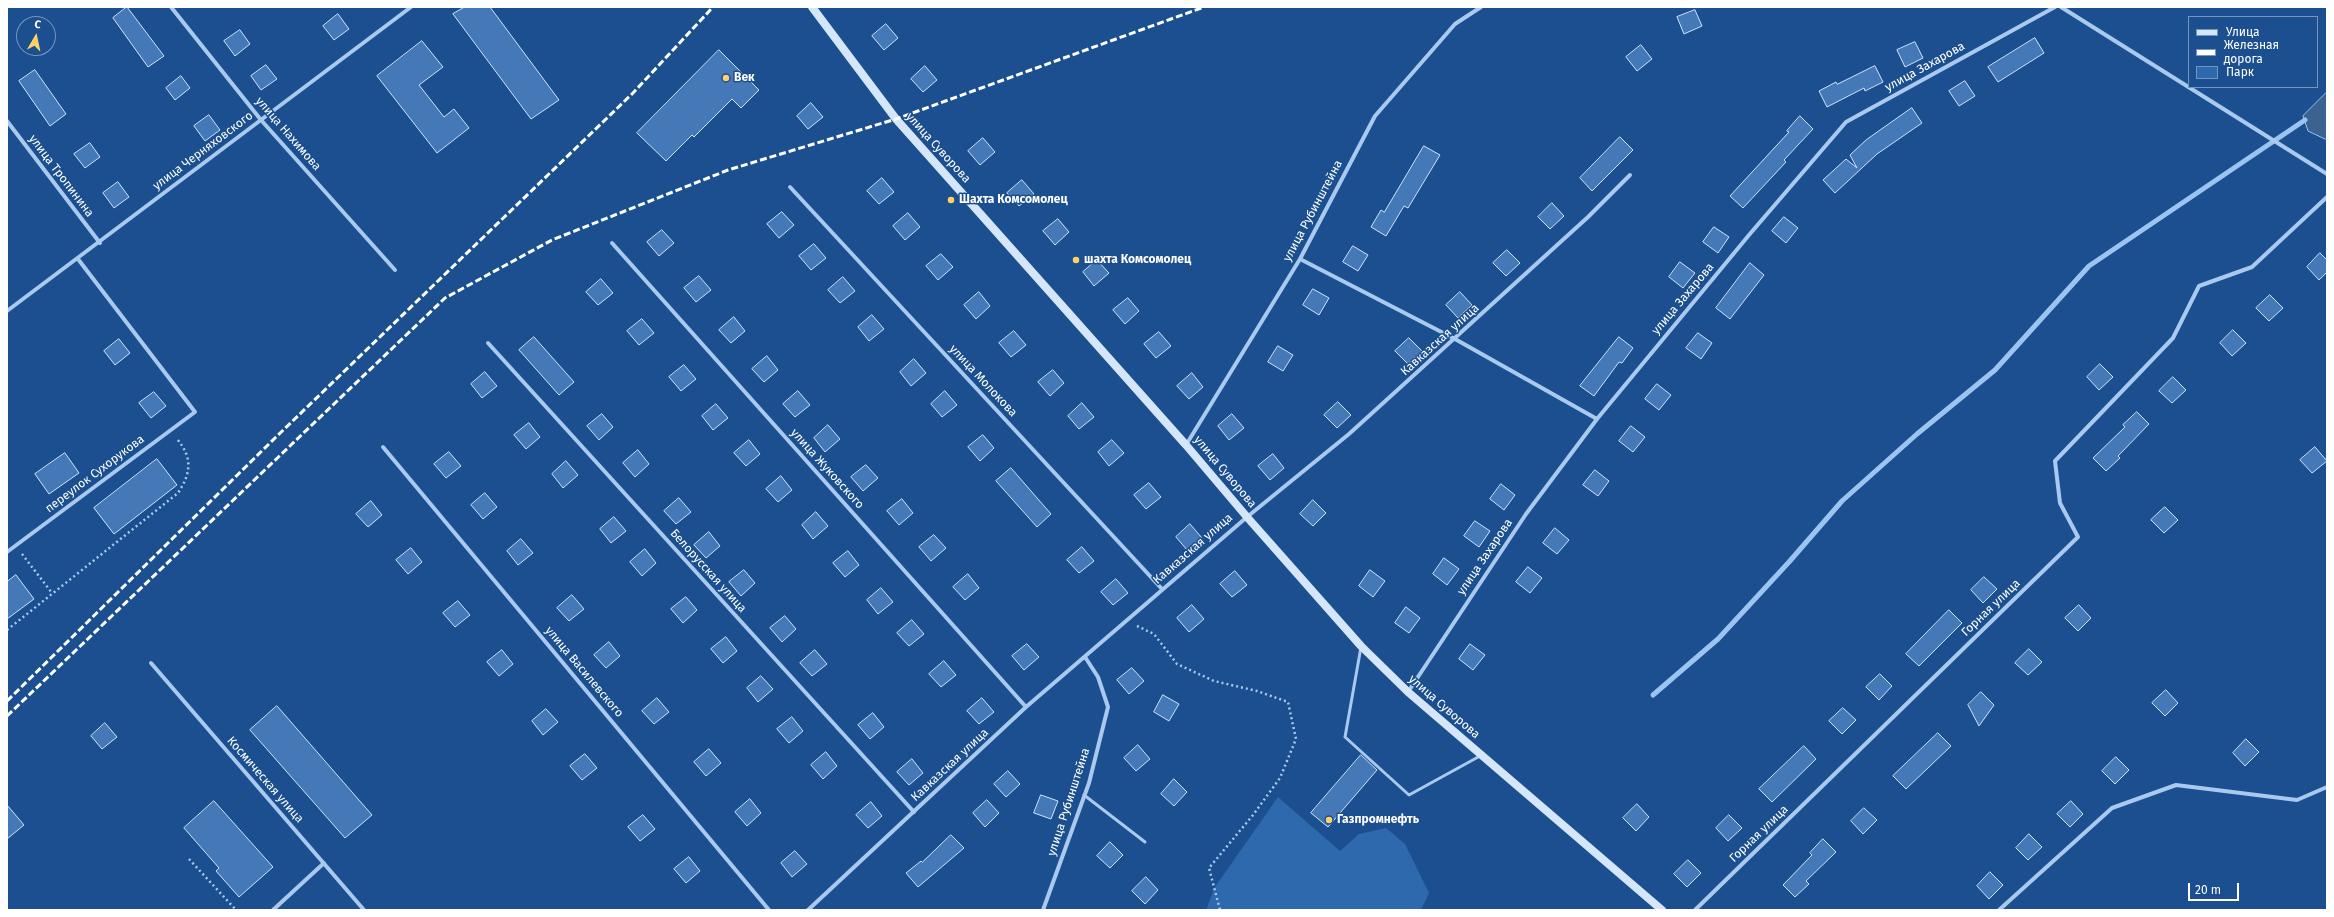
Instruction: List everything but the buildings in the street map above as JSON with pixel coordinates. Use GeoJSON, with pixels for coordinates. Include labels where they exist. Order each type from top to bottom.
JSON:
{"type":"FeatureCollection","features":[{"type":"Feature","properties":{"kind":"street","name":"улица Нахимова"},"geometry":{"type":"LineString","coordinates":[[171,7],[261,120],[395,270]]}},
{"type":"Feature","properties":{"kind":"street","name":"улица Черняховского"},"geometry":{"type":"LineString","coordinates":[[7,311],[100,243],[411,7]]}},
{"type":"Feature","properties":{"kind":"street","name":"улица Суворова"},"geometry":{"type":"LineString","coordinates":[[812,7],[896,120],[1186,445],[1247,517],[1361,646],[1408,692],[1662,910]]}},
{"type":"Feature","properties":{"kind":"street","name":"улица Рубинштейна"},"geometry":{"type":"LineString","coordinates":[[1186,445],[1300,259],[1375,116],[1455,24],[1481,7]]}},
{"type":"Feature","properties":{"kind":"street","name":"улица Захарова"},"geometry":{"type":"LineString","coordinates":[[1408,692],[1526,514],[1597,419],[1749,235],[1846,122],[2055,7]]}},
{"type":"Feature","properties":{"kind":"street"},"geometry":{"type":"LineString","coordinates":[[2062,7],[2188,86]]}},
{"type":"Feature","properties":{"kind":"street"},"geometry":{"type":"LineString","coordinates":[[2191,88],[2327,174]]}},
{"type":"Feature","properties":{"kind":"street","name":"улица Тропинина"},"geometry":{"type":"LineString","coordinates":[[7,121],[100,243]]}},
{"type":"Feature","properties":{"kind":"street","name":"Кавказская улица"},"geometry":{"type":"LineString","coordinates":[[808,910],[1026,707],[1247,517],[1349,434],[1588,217],[1630,175]]}},
{"type":"Feature","properties":{"kind":"street","name":"улица Молокова"},"geometry":{"type":"LineString","coordinates":[[790,187],[1162,589]]}},
{"type":"Feature","properties":{"kind":"street","name":"Горная улица"},"geometry":{"type":"LineString","coordinates":[[1695,910],[2078,537],[2060,503],[2055,460],[2172,338],[2199,286],[2252,267],[2327,197]]}},
{"type":"Feature","properties":{"kind":"street","name":"улица Жуковского"},"geometry":{"type":"LineString","coordinates":[[612,243],[1026,707]]}},
{"type":"Feature","properties":{"kind":"street","name":"переулок Сухорукова"},"geometry":{"type":"LineString","coordinates":[[7,552],[195,412],[78,259]]}},
{"type":"Feature","properties":{"kind":"street"},"geometry":{"type":"LineString","coordinates":[[1300,259],[1455,339],[1597,419]]}},
{"type":"Feature","properties":{"kind":"street","name":"Белорусская улица"},"geometry":{"type":"LineString","coordinates":[[488,343],[914,812]]}},
{"type":"Feature","properties":{"kind":"street","name":"улица Василевского"},"geometry":{"type":"LineString","coordinates":[[383,447],[769,910]]}},
{"type":"Feature","properties":{"kind":"street","name":"улица Рубинштейна"},"geometry":{"type":"LineString","coordinates":[[1043,910],[1084,795],[1108,707],[1098,677],[1085,657]]}},
{"type":"Feature","properties":{"kind":"street","name":"Космическая улица"},"geometry":{"type":"LineString","coordinates":[[152,663],[364,910]]}},
{"type":"Feature","properties":{"kind":"street"},"geometry":{"type":"LineString","coordinates":[[2000,910],[2112,808],[2176,785],[2296,800],[2327,787]]}},
{"type":"Feature","properties":{"kind":"street"},"geometry":{"type":"LineString","coordinates":[[273,910],[324,864]]}},
{"type":"Feature","properties":{"kind":"lane"},"geometry":{"type":"LineString","coordinates":[[1361,646],[1345,737],[1409,795],[1481,755]]}},
{"type":"Feature","properties":{"kind":"lane"},"geometry":{"type":"LineString","coordinates":[[1084,795],[1145,842]]}},
{"type":"Feature","properties":{"kind":"path"},"geometry":{"type":"LineString","coordinates":[[7,630],[178,493],[187,479],[187,450],[171,430]]}},
{"type":"Feature","properties":{"kind":"path"},"geometry":{"type":"LineString","coordinates":[[16,546],[52,593]]}},
{"type":"Feature","properties":{"kind":"path"},"geometry":{"type":"LineString","coordinates":[[1125,621],[1154,634],[1178,664],[1214,681],[1288,702],[1296,739],[1280,778],[1253,815],[1209,868],[1220,910]]}},
{"type":"Feature","properties":{"kind":"path"},"geometry":{"type":"LineString","coordinates":[[189,859],[236,910]]}},
{"type":"Feature","properties":{"kind":"green space"},"geometry":{"type":"Polygon","coordinates":[[[1278,797],[1340,851],[1359,834],[1386,828],[1405,844],[1429,893],[1421,910],[1206,910],[1215,887],[1278,797]]]}},
{"type":"Feature","properties":{"kind":"shaded area"},"geometry":{"type":"Polygon","coordinates":[[[2327,92],[2327,140],[2308,131],[2303,116],[2327,92]]]}},
{"type":"Feature","properties":{"kind":"waterway"},"geometry":{"type":"LineString","coordinates":[[1653,695],[1718,639],[1789,562],[1842,501],[1917,434],[1995,370],[2089,266],[2305,120]]}},
{"type":"Feature","properties":{"kind":"railway"},"geometry":{"type":"LineString","coordinates":[[7,701],[275,438],[633,93],[713,7]]}},
{"type":"Feature","properties":{"kind":"railway"},"geometry":{"type":"LineString","coordinates":[[7,716],[445,298],[552,240],[728,170],[896,119],[1204,7]]}},
{"type":"Feature","properties":{"kind":"place","name":"Век"},"geometry":{"type":"Point","coordinates":[726,78]}},
{"type":"Feature","properties":{"kind":"place","name":"Шахта Комсомолец"},"geometry":{"type":"Point","coordinates":[951,200]}},
{"type":"Feature","properties":{"kind":"place","name":"шахта Комсомолец"},"geometry":{"type":"Point","coordinates":[1076,260]}},
{"type":"Feature","properties":{"kind":"place","name":"Газпромнефть"},"geometry":{"type":"Point","coordinates":[1329,820]}}]}
